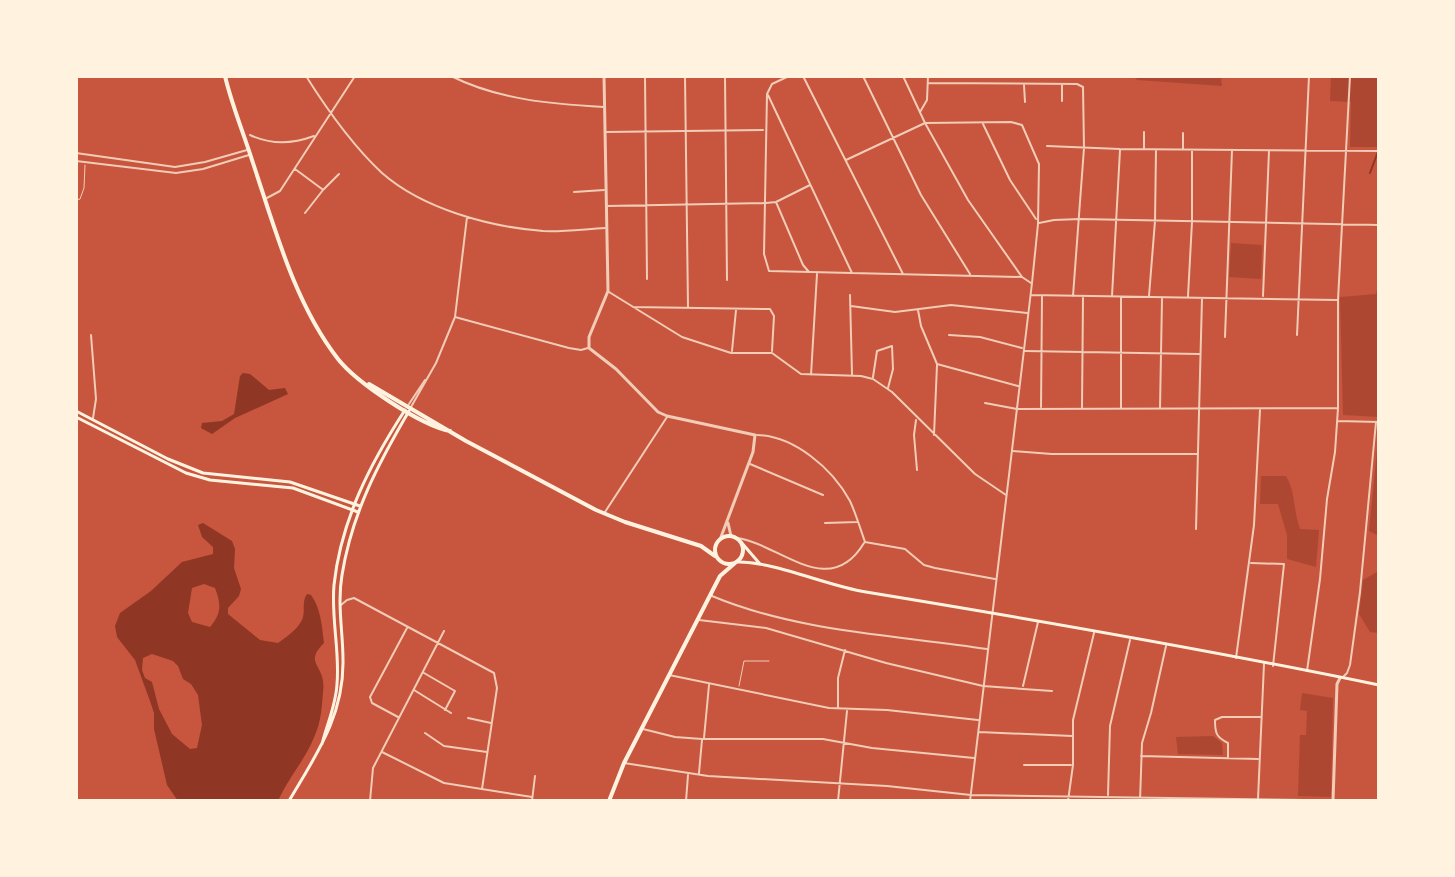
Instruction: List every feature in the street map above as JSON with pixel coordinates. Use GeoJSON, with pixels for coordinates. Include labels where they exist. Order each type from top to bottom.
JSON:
{"type":"FeatureCollection","features":[{"type":"Feature","properties":{"kind":"main road"},"geometry":{"type":"LineString","coordinates":[[225,76],[233,108],[294,276],[319,331],[343,364],[366,383],[408,409],[605,513],[701,546],[721,562],[760,564],[840,588],[992,612],[1379,685]]}},
{"type":"Feature","properties":{"kind":"main road"},"geometry":{"type":"LineString","coordinates":[[321,747],[337,686],[334,589],[351,509],[367,473],[408,409]]}},
{"type":"Feature","properties":{"kind":"main road"},"geometry":{"type":"LineString","coordinates":[[289,801],[333,723],[342,687],[342,576],[358,512],[372,475],[408,409]]}},
{"type":"Feature","properties":{"kind":"main road"},"geometry":{"type":"LineString","coordinates":[[76,414],[203,473],[271,482],[358,512]]}},
{"type":"Feature","properties":{"kind":"main road"},"geometry":{"type":"LineString","coordinates":[[76,414],[186,473],[210,480],[300,484],[360,506]]}},
{"type":"Feature","properties":{"kind":"main road"},"geometry":{"type":"LineString","coordinates":[[715,556],[715,544],[721,537],[736,539],[760,564]]}},
{"type":"Feature","properties":{"kind":"main road"},"geometry":{"type":"LineString","coordinates":[[609,801],[641,728],[720,576],[742,554],[736,539]]}},
{"type":"Feature","properties":{"kind":"main road"},"geometry":{"type":"LineString","coordinates":[[701,546],[715,544]]}},
{"type":"Feature","properties":{"kind":"main road"},"geometry":{"type":"LineString","coordinates":[[720,576],[721,562]]}},
{"type":"Feature","properties":{"kind":"street"},"geometry":{"type":"LineString","coordinates":[[306,76],[331,114],[384,175],[425,200],[467,216],[541,230],[606,228]]}},
{"type":"Feature","properties":{"kind":"street"},"geometry":{"type":"LineString","coordinates":[[265,199],[280,191],[355,76]]}},
{"type":"Feature","properties":{"kind":"street"},"geometry":{"type":"LineString","coordinates":[[451,76],[508,96],[604,107]]}},
{"type":"Feature","properties":{"kind":"street"},"geometry":{"type":"LineString","coordinates":[[589,348],[589,337],[608,291],[604,76]]}},
{"type":"Feature","properties":{"kind":"street"},"geometry":{"type":"LineString","coordinates":[[645,76],[647,279]]}},
{"type":"Feature","properties":{"kind":"street"},"geometry":{"type":"LineString","coordinates":[[685,76],[688,307]]}},
{"type":"Feature","properties":{"kind":"street"},"geometry":{"type":"LineString","coordinates":[[725,76],[727,280]]}},
{"type":"Feature","properties":{"kind":"street"},"geometry":{"type":"LineString","coordinates":[[789,76],[772,84],[767,94],[766,266],[774,272],[1022,277]]}},
{"type":"Feature","properties":{"kind":"street"},"geometry":{"type":"LineString","coordinates":[[803,76],[904,275]]}},
{"type":"Feature","properties":{"kind":"street"},"geometry":{"type":"LineString","coordinates":[[863,76],[932,215],[971,275]]}},
{"type":"Feature","properties":{"kind":"street"},"geometry":{"type":"LineString","coordinates":[[903,76],[968,200],[1022,277],[1032,283]]}},
{"type":"Feature","properties":{"kind":"street"},"geometry":{"type":"LineString","coordinates":[[920,112],[927,100],[928,76]]}},
{"type":"Feature","properties":{"kind":"street"},"geometry":{"type":"LineString","coordinates":[[1297,335],[1309,76]]}},
{"type":"Feature","properties":{"kind":"street"},"geometry":{"type":"LineString","coordinates":[[1307,672],[1338,421],[1338,300],[1350,76]]}},
{"type":"Feature","properties":{"kind":"street"},"geometry":{"type":"LineString","coordinates":[[928,83],[1077,84],[1083,87],[1084,148],[1073,296]]}},
{"type":"Feature","properties":{"kind":"street"},"geometry":{"type":"LineString","coordinates":[[1024,84],[1025,102]]}},
{"type":"Feature","properties":{"kind":"street"},"geometry":{"type":"LineString","coordinates":[[1062,84],[1062,101]]}},
{"type":"Feature","properties":{"kind":"street"},"geometry":{"type":"LineString","coordinates":[[767,94],[852,274]]}},
{"type":"Feature","properties":{"kind":"street"},"geometry":{"type":"LineString","coordinates":[[846,160],[925,123],[1018,123],[1035,152],[1039,174],[1038,222],[1031,295],[970,801]]}},
{"type":"Feature","properties":{"kind":"street"},"geometry":{"type":"LineString","coordinates":[[982,123],[1010,180],[1038,222]]}},
{"type":"Feature","properties":{"kind":"street"},"geometry":{"type":"LineString","coordinates":[[605,132],[766,130]]}},
{"type":"Feature","properties":{"kind":"street"},"geometry":{"type":"LineString","coordinates":[[1144,132],[1144,149]]}},
{"type":"Feature","properties":{"kind":"street"},"geometry":{"type":"LineString","coordinates":[[1183,133],[1183,149]]}},
{"type":"Feature","properties":{"kind":"street"},"geometry":{"type":"LineString","coordinates":[[250,135],[269,143],[299,142],[316,136]]}},
{"type":"Feature","properties":{"kind":"street"},"geometry":{"type":"LineString","coordinates":[[1047,146],[1379,151]]}},
{"type":"Feature","properties":{"kind":"street"},"geometry":{"type":"LineString","coordinates":[[1112,297],[1120,149]]}},
{"type":"Feature","properties":{"kind":"street"},"geometry":{"type":"LineString","coordinates":[[1149,297],[1155,221],[1156,149]]}},
{"type":"Feature","properties":{"kind":"street"},"geometry":{"type":"LineString","coordinates":[[1188,298],[1192,149]]}},
{"type":"Feature","properties":{"kind":"street"},"geometry":{"type":"LineString","coordinates":[[1225,337],[1232,149]]}},
{"type":"Feature","properties":{"kind":"street"},"geometry":{"type":"LineString","coordinates":[[1263,298],[1269,149]]}},
{"type":"Feature","properties":{"kind":"street"},"geometry":{"type":"LineString","coordinates":[[76,153],[175,167],[249,152]]}},
{"type":"Feature","properties":{"kind":"street"},"geometry":{"type":"LineString","coordinates":[[76,161],[176,173],[206,168],[249,152]]}},
{"type":"Feature","properties":{"kind":"street"},"geometry":{"type":"LineString","coordinates":[[294,169],[323,190]]}},
{"type":"Feature","properties":{"kind":"street"},"geometry":{"type":"LineString","coordinates":[[305,213],[339,174]]}},
{"type":"Feature","properties":{"kind":"street"},"geometry":{"type":"LineString","coordinates":[[606,206],[776,202],[810,185]]}},
{"type":"Feature","properties":{"kind":"street"},"geometry":{"type":"LineString","coordinates":[[574,192],[606,190]]}},
{"type":"Feature","properties":{"kind":"street"},"geometry":{"type":"LineString","coordinates":[[776,202],[803,265],[810,273]]}},
{"type":"Feature","properties":{"kind":"street"},"geometry":{"type":"LineString","coordinates":[[408,409],[429,376],[455,317],[467,216]]}},
{"type":"Feature","properties":{"kind":"street"},"geometry":{"type":"LineString","coordinates":[[1038,222],[1080,219],[1379,225]]}},
{"type":"Feature","properties":{"kind":"street"},"geometry":{"type":"LineString","coordinates":[[811,375],[817,273]]}},
{"type":"Feature","properties":{"kind":"street"},"geometry":{"type":"LineString","coordinates":[[608,291],[669,331],[731,353],[772,353],[780,356],[797,373],[873,379],[888,389],[975,474],[1006,495]]}},
{"type":"Feature","properties":{"kind":"street"},"geometry":{"type":"LineString","coordinates":[[850,295],[852,376]]}},
{"type":"Feature","properties":{"kind":"street"},"geometry":{"type":"LineString","coordinates":[[1031,295],[1338,300]]}},
{"type":"Feature","properties":{"kind":"street"},"geometry":{"type":"LineString","coordinates":[[1041,409],[1042,296]]}},
{"type":"Feature","properties":{"kind":"street"},"geometry":{"type":"LineString","coordinates":[[1082,410],[1083,296]]}},
{"type":"Feature","properties":{"kind":"street"},"geometry":{"type":"LineString","coordinates":[[1121,297],[1121,410]]}},
{"type":"Feature","properties":{"kind":"street"},"geometry":{"type":"LineString","coordinates":[[1160,410],[1162,297]]}},
{"type":"Feature","properties":{"kind":"street"},"geometry":{"type":"LineString","coordinates":[[1196,529],[1202,298]]}},
{"type":"Feature","properties":{"kind":"street"},"geometry":{"type":"LineString","coordinates":[[851,306],[895,312],[951,305],[1029,313]]}},
{"type":"Feature","properties":{"kind":"street"},"geometry":{"type":"LineString","coordinates":[[631,307],[772,310],[772,353]]}},
{"type":"Feature","properties":{"kind":"street"},"geometry":{"type":"LineString","coordinates":[[731,353],[736,308]]}},
{"type":"Feature","properties":{"kind":"street"},"geometry":{"type":"LineString","coordinates":[[918,309],[921,326],[937,364],[934,436]]}},
{"type":"Feature","properties":{"kind":"street"},"geometry":{"type":"LineString","coordinates":[[455,317],[569,348],[589,348]]}},
{"type":"Feature","properties":{"kind":"street"},"geometry":{"type":"LineString","coordinates":[[91,335],[96,399],[93,420]]}},
{"type":"Feature","properties":{"kind":"street"},"geometry":{"type":"LineString","coordinates":[[949,335],[980,337],[1024,350],[1200,354]]}},
{"type":"Feature","properties":{"kind":"street"},"geometry":{"type":"LineString","coordinates":[[873,379],[877,351],[893,347],[892,381],[888,389]]}},
{"type":"Feature","properties":{"kind":"street"},"geometry":{"type":"LineString","coordinates":[[589,348],[616,369],[652,407],[667,416],[770,436],[800,448],[824,468],[843,490],[865,542]]}},
{"type":"Feature","properties":{"kind":"street"},"geometry":{"type":"LineString","coordinates":[[937,364],[1020,386]]}},
{"type":"Feature","properties":{"kind":"street"},"geometry":{"type":"LineString","coordinates":[[985,403],[1017,409],[1082,410],[1338,408]]}},
{"type":"Feature","properties":{"kind":"street"},"geometry":{"type":"LineString","coordinates":[[1236,658],[1255,516],[1260,410]]}},
{"type":"Feature","properties":{"kind":"street"},"geometry":{"type":"LineString","coordinates":[[605,513],[667,416]]}},
{"type":"Feature","properties":{"kind":"street"},"geometry":{"type":"LineString","coordinates":[[917,419],[914,435],[917,470]]}},
{"type":"Feature","properties":{"kind":"street"},"geometry":{"type":"LineString","coordinates":[[1333,801],[1337,684],[1349,669],[1378,422],[1338,421]]}},
{"type":"Feature","properties":{"kind":"street"},"geometry":{"type":"LineString","coordinates":[[721,537],[755,447],[755,435]]}},
{"type":"Feature","properties":{"kind":"street"},"geometry":{"type":"LineString","coordinates":[[1012,451],[1198,454]]}},
{"type":"Feature","properties":{"kind":"street"},"geometry":{"type":"LineString","coordinates":[[749,463],[823,495]]}},
{"type":"Feature","properties":{"kind":"street"},"geometry":{"type":"LineString","coordinates":[[825,523],[858,522]]}},
{"type":"Feature","properties":{"kind":"street"},"geometry":{"type":"LineString","coordinates":[[728,523],[736,539],[795,563],[826,569],[854,559],[865,542]]}},
{"type":"Feature","properties":{"kind":"street"},"geometry":{"type":"LineString","coordinates":[[865,542],[905,549],[924,565],[996,579]]}},
{"type":"Feature","properties":{"kind":"street"},"geometry":{"type":"LineString","coordinates":[[1249,563],[1284,564],[1273,666]]}},
{"type":"Feature","properties":{"kind":"street"},"geometry":{"type":"LineString","coordinates":[[710,595],[733,605],[824,627],[988,649]]}},
{"type":"Feature","properties":{"kind":"street"},"geometry":{"type":"LineString","coordinates":[[340,606],[354,598],[494,673],[497,684],[482,789]]}},
{"type":"Feature","properties":{"kind":"street"},"geometry":{"type":"LineString","coordinates":[[698,620],[766,628],[983,686],[1052,691]]}},
{"type":"Feature","properties":{"kind":"street"},"geometry":{"type":"LineString","coordinates":[[1023,688],[1038,621]]}},
{"type":"Feature","properties":{"kind":"street"},"geometry":{"type":"LineString","coordinates":[[399,718],[372,703],[370,697],[407,628]]}},
{"type":"Feature","properties":{"kind":"street"},"geometry":{"type":"LineString","coordinates":[[370,801],[373,768],[444,631]]}},
{"type":"Feature","properties":{"kind":"street"},"geometry":{"type":"LineString","coordinates":[[1068,801],[1073,765],[1072,736],[1094,632]]}},
{"type":"Feature","properties":{"kind":"street"},"geometry":{"type":"LineString","coordinates":[[1108,796],[1110,726],[1131,638]]}},
{"type":"Feature","properties":{"kind":"street"},"geometry":{"type":"LineString","coordinates":[[1140,799],[1143,735],[1166,645]]}},
{"type":"Feature","properties":{"kind":"street"},"geometry":{"type":"LineString","coordinates":[[838,709],[838,678],[845,650]]}},
{"type":"Feature","properties":{"kind":"street"},"geometry":{"type":"LineString","coordinates":[[1258,800],[1264,664]]}},
{"type":"Feature","properties":{"kind":"street"},"geometry":{"type":"LineString","coordinates":[[423,672],[460,694]]}},
{"type":"Feature","properties":{"kind":"street"},"geometry":{"type":"LineString","coordinates":[[669,675],[838,709],[883,709],[979,721]]}},
{"type":"Feature","properties":{"kind":"street"},"geometry":{"type":"LineString","coordinates":[[699,775],[709,684]]}},
{"type":"Feature","properties":{"kind":"street"},"geometry":{"type":"LineString","coordinates":[[413,690],[451,713]]}},
{"type":"Feature","properties":{"kind":"street"},"geometry":{"type":"LineString","coordinates":[[445,710],[455,691]]}},
{"type":"Feature","properties":{"kind":"street"},"geometry":{"type":"LineString","coordinates":[[838,801],[847,710]]}},
{"type":"Feature","properties":{"kind":"street"},"geometry":{"type":"LineString","coordinates":[[1229,758],[1228,743],[1218,739],[1215,733],[1215,720],[1222,717],[1261,717]]}},
{"type":"Feature","properties":{"kind":"street"},"geometry":{"type":"LineString","coordinates":[[468,718],[492,723]]}},
{"type":"Feature","properties":{"kind":"street"},"geometry":{"type":"LineString","coordinates":[[641,728],[675,737],[774,737],[975,758]]}},
{"type":"Feature","properties":{"kind":"street"},"geometry":{"type":"LineString","coordinates":[[978,732],[1072,736]]}},
{"type":"Feature","properties":{"kind":"street"},"geometry":{"type":"LineString","coordinates":[[425,733],[444,746],[487,752]]}},
{"type":"Feature","properties":{"kind":"street"},"geometry":{"type":"LineString","coordinates":[[381,751],[437,781],[532,799],[535,776]]}},
{"type":"Feature","properties":{"kind":"street"},"geometry":{"type":"LineString","coordinates":[[1141,756],[1260,760]]}},
{"type":"Feature","properties":{"kind":"street"},"geometry":{"type":"LineString","coordinates":[[624,763],[699,775],[971,795],[1369,801]]}},
{"type":"Feature","properties":{"kind":"street"},"geometry":{"type":"LineString","coordinates":[[1024,765],[1073,765]]}},
{"type":"Feature","properties":{"kind":"street"},"geometry":{"type":"LineString","coordinates":[[686,801],[688,773]]}},
{"type":"Feature","properties":{"kind":"lane"},"geometry":{"type":"LineString","coordinates":[[76,200],[84,193],[87,154]]}},
{"type":"Feature","properties":{"kind":"lane"},"geometry":{"type":"LineString","coordinates":[[739,689],[744,661],[769,661]]}},
{"type":"Feature","properties":{"kind":"shaded area"},"geometry":{"type":"Polygon","coordinates":[[[1134,76],[1221,76],[1222,86],[1137,80],[1134,76]]]}},
{"type":"Feature","properties":{"kind":"shaded area"},"geometry":{"type":"Polygon","coordinates":[[[1331,76],[1379,76],[1379,147],[1350,147],[1351,102],[1330,101],[1331,76]]]}},
{"type":"Feature","properties":{"kind":"shaded area"},"geometry":{"type":"Polygon","coordinates":[[[1231,243],[1262,245],[1261,279],[1229,277],[1231,243]]]}},
{"type":"Feature","properties":{"kind":"shaded area"},"geometry":{"type":"Polygon","coordinates":[[[1379,284],[1379,417],[1343,415],[1340,297],[1376,294],[1379,284]]]}},
{"type":"Feature","properties":{"kind":"shaded area"},"geometry":{"type":"Polygon","coordinates":[[[243,373],[250,374],[269,390],[285,388],[288,394],[235,418],[212,434],[201,428],[202,423],[222,421],[234,414],[243,373]]]}},
{"type":"Feature","properties":{"kind":"shaded area"},"geometry":{"type":"Polygon","coordinates":[[[1379,430],[1379,536],[1369,531],[1379,430]]]}},
{"type":"Feature","properties":{"kind":"shaded area"},"geometry":{"type":"Polygon","coordinates":[[[1261,476],[1286,476],[1300,529],[1319,530],[1316,567],[1287,559],[1287,535],[1278,504],[1260,504],[1261,476]]]}},
{"type":"Feature","properties":{"kind":"shaded area"},"geometry":{"type":"Polygon","coordinates":[[[203,523],[232,541],[235,549],[234,568],[241,589],[228,608],[228,614],[260,640],[278,643],[294,630],[302,620],[307,594],[311,595],[319,612],[324,643],[315,656],[323,683],[320,719],[311,744],[278,801],[178,801],[167,785],[154,729],[154,713],[135,660],[117,637],[115,626],[120,613],[151,591],[182,562],[213,554],[213,547],[202,537],[198,525],[203,523]],[[204,584],[192,588],[188,613],[192,622],[210,627],[217,617],[219,604],[215,588],[204,584]],[[152,654],[143,658],[142,670],[145,678],[152,682],[159,709],[172,734],[190,749],[197,748],[202,725],[198,695],[191,684],[183,679],[173,661],[152,654]]]}},
{"type":"Feature","properties":{"kind":"shaded area"},"geometry":{"type":"Polygon","coordinates":[[[1379,562],[1379,633],[1370,632],[1359,614],[1363,580],[1377,572],[1379,562]]]}},
{"type":"Feature","properties":{"kind":"shaded area"},"geometry":{"type":"Polygon","coordinates":[[[1302,693],[1333,698],[1331,797],[1298,796],[1300,735],[1306,735],[1307,711],[1300,710],[1302,693]]]}},
{"type":"Feature","properties":{"kind":"shaded area"},"geometry":{"type":"Polygon","coordinates":[[[1213,736],[1222,743],[1223,755],[1178,754],[1176,737],[1213,736]]]}},
{"type":"Feature","properties":{"kind":"waterway"},"geometry":{"type":"LineString","coordinates":[[1370,173],[1379,149]]}}]}
